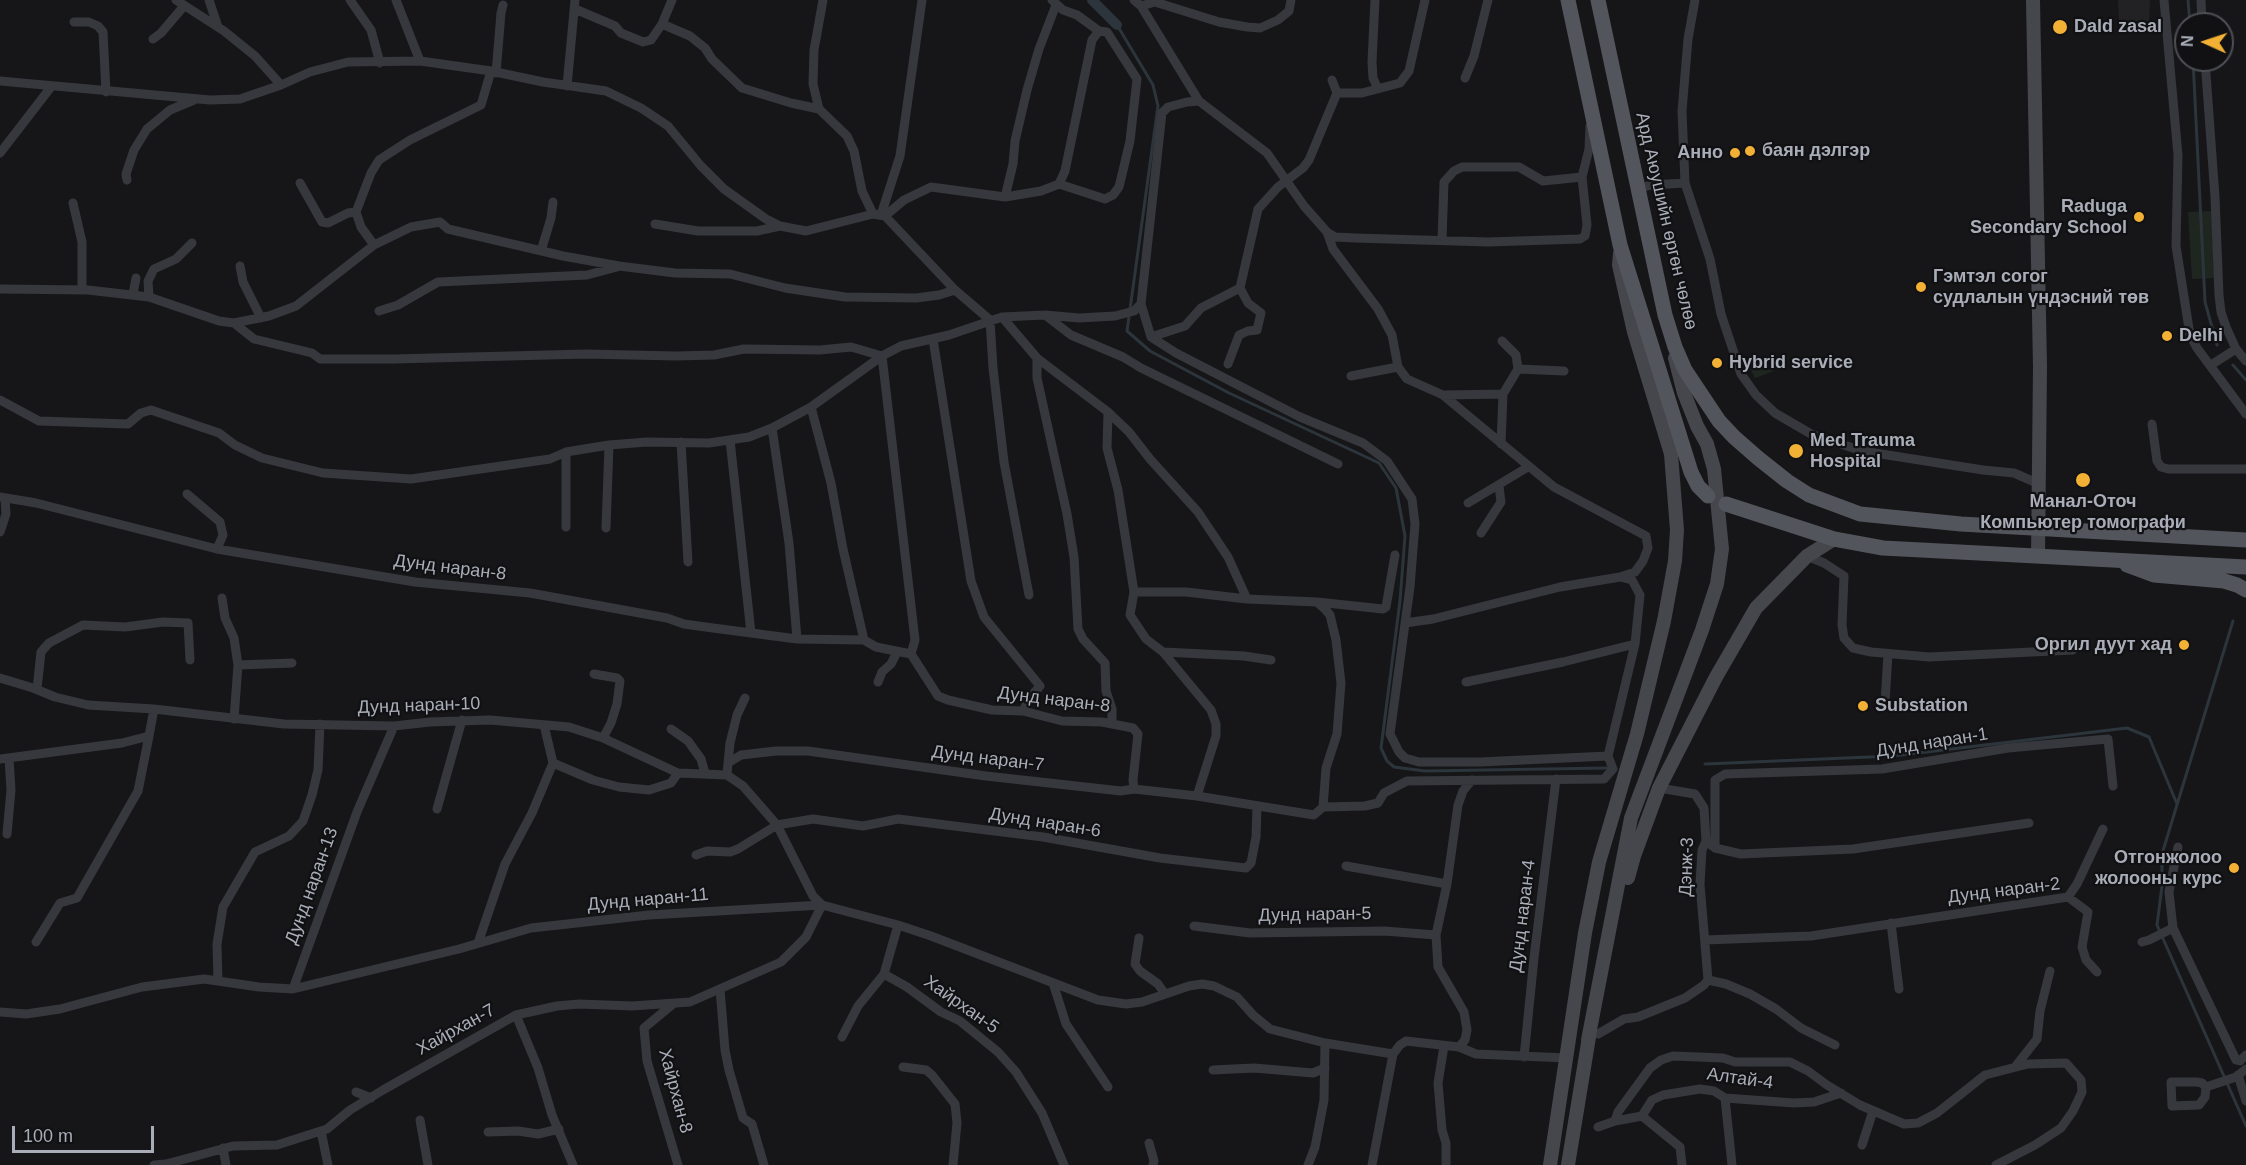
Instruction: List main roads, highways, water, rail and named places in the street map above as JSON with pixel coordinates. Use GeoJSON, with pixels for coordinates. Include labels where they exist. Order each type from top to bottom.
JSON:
{"type":"FeatureCollection","features":[{"type":"Feature","properties":{"kind":"main road"},"geometry":{"type":"LineString","coordinates":[[1568,0],[1620,245],[1662,372],[1691,472],[1698,486],[1708,496]]}},
{"type":"Feature","properties":{"kind":"main road","name":"Ард Аюушийн өргөн чөлөө"},"geometry":{"type":"LineString","coordinates":[[1598,0],[1637,189],[1665,315],[1675,347],[1685,370],[1719,421],[1758,458],[1809,495],[1860,514],[1960,524],[2246,540]]}},
{"type":"Feature","properties":{"kind":"main road"},"geometry":{"type":"LineString","coordinates":[[2033,0],[2040,367],[2038,556]]}},
{"type":"Feature","properties":{"kind":"main road"},"geometry":{"type":"LineString","coordinates":[[1550,1165],[1585,933],[1599,862],[1637,734],[1664,621],[1675,561],[1677,530],[1671,454],[1634,332],[1619,265],[1620,245]]}},
{"type":"Feature","properties":{"kind":"main road"},"geometry":{"type":"LineString","coordinates":[[1593,1037],[1631,818],[1702,630],[1717,584],[1722,549],[1714,469],[1707,444],[1683,393],[1665,315]]}},
{"type":"Feature","properties":{"kind":"main road"},"geometry":{"type":"LineString","coordinates":[[1726,504],[1834,539],[1883,548],[2246,567]]}},
{"type":"Feature","properties":{"kind":"main road"},"geometry":{"type":"LineString","coordinates":[[1568,1165],[1614,925],[1634,856],[1659,788],[1716,677],[1756,608],[1807,556],[1834,539]]}},
{"type":"Feature","properties":{"kind":"main road"},"geometry":{"type":"LineString","coordinates":[[2110,559],[2154,575],[2224,581],[2246,590]]}},
{"type":"Feature","properties":{"kind":"waterway"},"geometry":{"type":"LineString","coordinates":[[1092,0],[1117,25]]}},
{"type":"Feature","properties":{"kind":"waterway"},"geometry":{"type":"LineString","coordinates":[[2188,0],[2189,12]]}},
{"type":"Feature","properties":{"kind":"waterway"},"geometry":{"type":"LineString","coordinates":[[1117,25],[1153,85],[1158,106],[1127,331],[1150,351],[1229,393],[1379,463],[1396,488],[1405,536],[1400,601],[1381,748],[1387,761],[1394,767],[1425,771],[1607,768]]}},
{"type":"Feature","properties":{"kind":"waterway"},"geometry":{"type":"LineString","coordinates":[[2194,72],[2205,302],[2217,345]]}},
{"type":"Feature","properties":{"kind":"waterway"},"geometry":{"type":"LineString","coordinates":[[2233,365],[2246,380]]}},
{"type":"Feature","properties":{"kind":"waterway"},"geometry":{"type":"LineString","coordinates":[[2233,621],[2162,854],[2162,886],[2157,925],[2246,1126]]}},
{"type":"Feature","properties":{"kind":"waterway"},"geometry":{"type":"LineString","coordinates":[[1705,764],[1893,756],[2127,728],[2149,737],[2177,804]]}},
{"type":"Feature","properties":{"kind":"place","name":"Dald zasal"},"geometry":{"type":"Point","coordinates":[2060,27]}},
{"type":"Feature","properties":{"kind":"place","name":"баян дэлгэр"},"geometry":{"type":"Point","coordinates":[1750,151]}},
{"type":"Feature","properties":{"kind":"place","name":"Анно"},"geometry":{"type":"Point","coordinates":[1735,153]}},
{"type":"Feature","properties":{"kind":"place","name":"Raduga Secondary School"},"geometry":{"type":"Point","coordinates":[2139,217]}},
{"type":"Feature","properties":{"kind":"place","name":"Гэмтэл согог судлалын үндэсний төв"},"geometry":{"type":"Point","coordinates":[1921,287]}},
{"type":"Feature","properties":{"kind":"place","name":"Delhi"},"geometry":{"type":"Point","coordinates":[2167,336]}},
{"type":"Feature","properties":{"kind":"place","name":"Hybrid service"},"geometry":{"type":"Point","coordinates":[1717,363]}},
{"type":"Feature","properties":{"kind":"place","name":"Med Trauma Hospital"},"geometry":{"type":"Point","coordinates":[1796,451]}},
{"type":"Feature","properties":{"kind":"place","name":"Манал-Оточ Компьютер томографи"},"geometry":{"type":"Point","coordinates":[2083,480]}},
{"type":"Feature","properties":{"kind":"place","name":"Оргил дуут хад"},"geometry":{"type":"Point","coordinates":[2184,645]}},
{"type":"Feature","properties":{"kind":"place","name":"Substation"},"geometry":{"type":"Point","coordinates":[1863,706]}},
{"type":"Feature","properties":{"kind":"place","name":"Отгонжолоо жолооны курс"},"geometry":{"type":"Point","coordinates":[2234,868]}}]}
